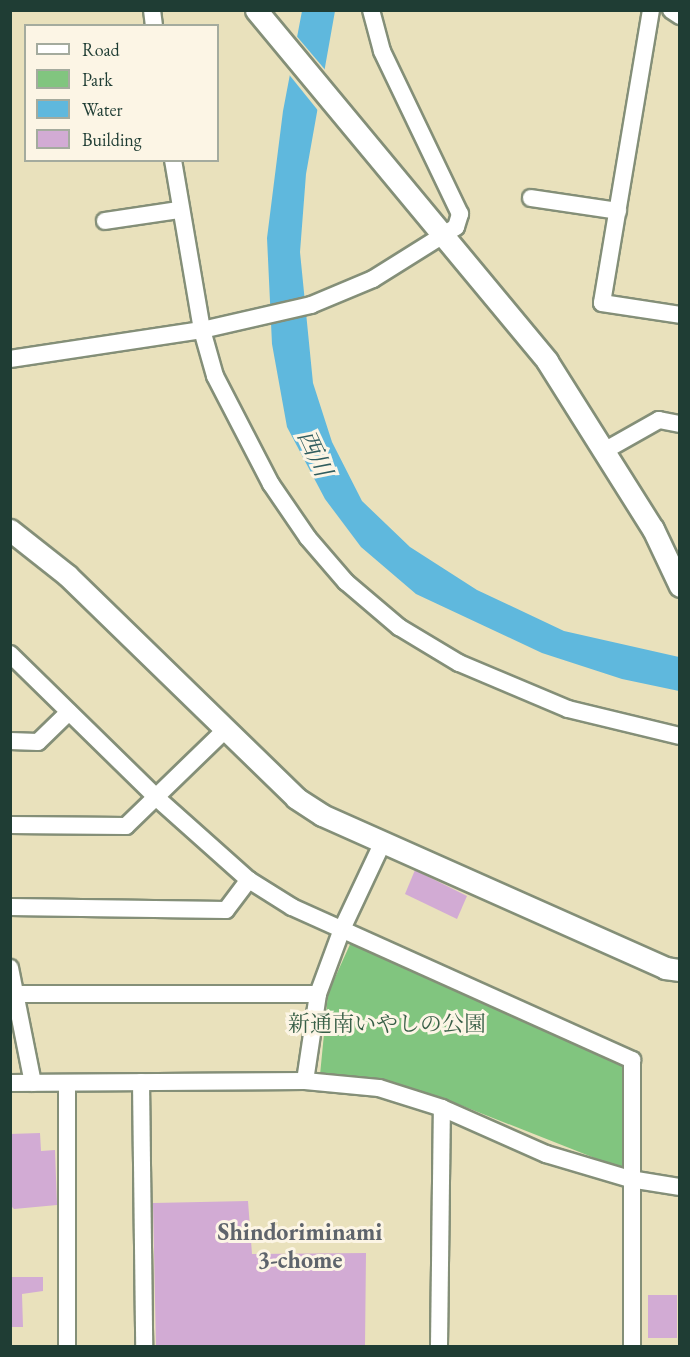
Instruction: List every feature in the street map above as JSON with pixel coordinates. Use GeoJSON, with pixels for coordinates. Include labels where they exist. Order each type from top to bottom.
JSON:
{"type":"FeatureCollection","features":[{"type":"Feature","properties":{"kind":"street"},"geometry":{"type":"LineString","coordinates":[[256,10],[333,102],[439,236],[547,361],[653,529],[680,586]]}},
{"type":"Feature","properties":{"kind":"street"},"geometry":{"type":"LineString","coordinates":[[10,359],[202,330],[311,305],[373,279],[456,227],[460,214],[382,51],[371,10]]}},
{"type":"Feature","properties":{"kind":"street"},"geometry":{"type":"LineString","coordinates":[[651,10],[602,303],[680,315]]}},
{"type":"Feature","properties":{"kind":"street"},"geometry":{"type":"LineString","coordinates":[[671,10],[680,16]]}},
{"type":"Feature","properties":{"kind":"street"},"geometry":{"type":"LineString","coordinates":[[173,162],[179,210],[202,330],[215,376],[242,433],[308,538],[346,582],[399,627],[459,663],[568,709],[680,736]]}},
{"type":"Feature","properties":{"kind":"street"},"geometry":{"type":"LineString","coordinates":[[531,198],[618,211]]}},
{"type":"Feature","properties":{"kind":"street"},"geometry":{"type":"LineString","coordinates":[[105,221],[179,210]]}},
{"type":"Feature","properties":{"kind":"street"},"geometry":{"type":"LineString","coordinates":[[604,451],[659,420],[680,424]]}},
{"type":"Feature","properties":{"kind":"street"},"geometry":{"type":"LineString","coordinates":[[10,530],[68,574],[296,798],[322,815],[665,968],[680,970]]}},
{"type":"Feature","properties":{"kind":"street"},"geometry":{"type":"LineString","coordinates":[[10,654],[158,799],[249,880],[292,907],[632,1060],[630,1179],[632,1347]]}},
{"type":"Feature","properties":{"kind":"street"},"geometry":{"type":"LineString","coordinates":[[10,741],[38,742],[69,712]]}},
{"type":"Feature","properties":{"kind":"street"},"geometry":{"type":"LineString","coordinates":[[10,825],[126,826],[158,799],[226,729]]}},
{"type":"Feature","properties":{"kind":"street"},"geometry":{"type":"LineString","coordinates":[[304,1081],[318,994],[342,929],[383,842]]}},
{"type":"Feature","properties":{"kind":"street"},"geometry":{"type":"LineString","coordinates":[[10,907],[226,910],[249,880]]}},
{"type":"Feature","properties":{"kind":"street"},"geometry":{"type":"LineString","coordinates":[[10,968],[33,1083]]}},
{"type":"Feature","properties":{"kind":"street"},"geometry":{"type":"LineString","coordinates":[[15,994],[318,994]]}},
{"type":"Feature","properties":{"kind":"street"},"geometry":{"type":"LineString","coordinates":[[10,1083],[304,1081],[379,1088],[442,1108],[546,1154],[630,1179],[680,1187]]}},
{"type":"Feature","properties":{"kind":"street"},"geometry":{"type":"LineString","coordinates":[[141,1082],[144,1347]]}},
{"type":"Feature","properties":{"kind":"street"},"geometry":{"type":"LineString","coordinates":[[67,1083],[67,1347]]}},
{"type":"Feature","properties":{"kind":"street"},"geometry":{"type":"LineString","coordinates":[[439,1347],[442,1108]]}},
{"type":"Feature","properties":{"kind":"green space","name":"新通南いやしの公園"},"geometry":{"type":"Polygon","coordinates":[[[352,940],[627,1062],[625,1170],[445,1099],[320,1075],[328,993],[352,940]]]}},
{"type":"Feature","properties":{"kind":"water","name":"西川"},"geometry":{"type":"Polygon","coordinates":[[[302,11],[335,11],[306,174],[300,252],[313,383],[332,442],[362,501],[410,547],[477,590],[564,631],[679,657],[679,691],[622,679],[542,653],[416,594],[361,547],[325,499],[287,427],[272,344],[267,238],[283,111],[302,11]]]}},
{"type":"Feature","properties":{"kind":"pier"},"geometry":{"type":"Polygon","coordinates":[[[294,33],[327,72],[320,113],[287,72],[294,33]]]}},
{"type":"Feature","properties":{"kind":"building"},"geometry":{"type":"Polygon","coordinates":[[[415,870],[467,896],[457,919],[405,894],[415,870]]]}},
{"type":"Feature","properties":{"kind":"building"},"geometry":{"type":"Polygon","coordinates":[[[40,1133],[41,1151],[55,1150],[57,1205],[14,1209],[10,1205],[10,1134],[40,1133]]]}},
{"type":"Feature","properties":{"kind":"building"},"geometry":{"type":"Polygon","coordinates":[[[248,1201],[252,1254],[366,1253],[365,1347],[156,1347],[153,1203],[248,1201]]]}},
{"type":"Feature","properties":{"kind":"building"},"geometry":{"type":"Polygon","coordinates":[[[10,1277],[43,1277],[43,1291],[22,1294],[23,1327],[10,1327],[10,1277]]]}},
{"type":"Feature","properties":{"kind":"building"},"geometry":{"type":"Polygon","coordinates":[[[648,1295],[677,1295],[677,1338],[648,1338],[648,1295]]]}},
{"type":"Feature","properties":{"kind":"district","name":"Shindoriminami 3-chome"},"geometry":{"type":"Point","coordinates":[300,1246]}}]}
